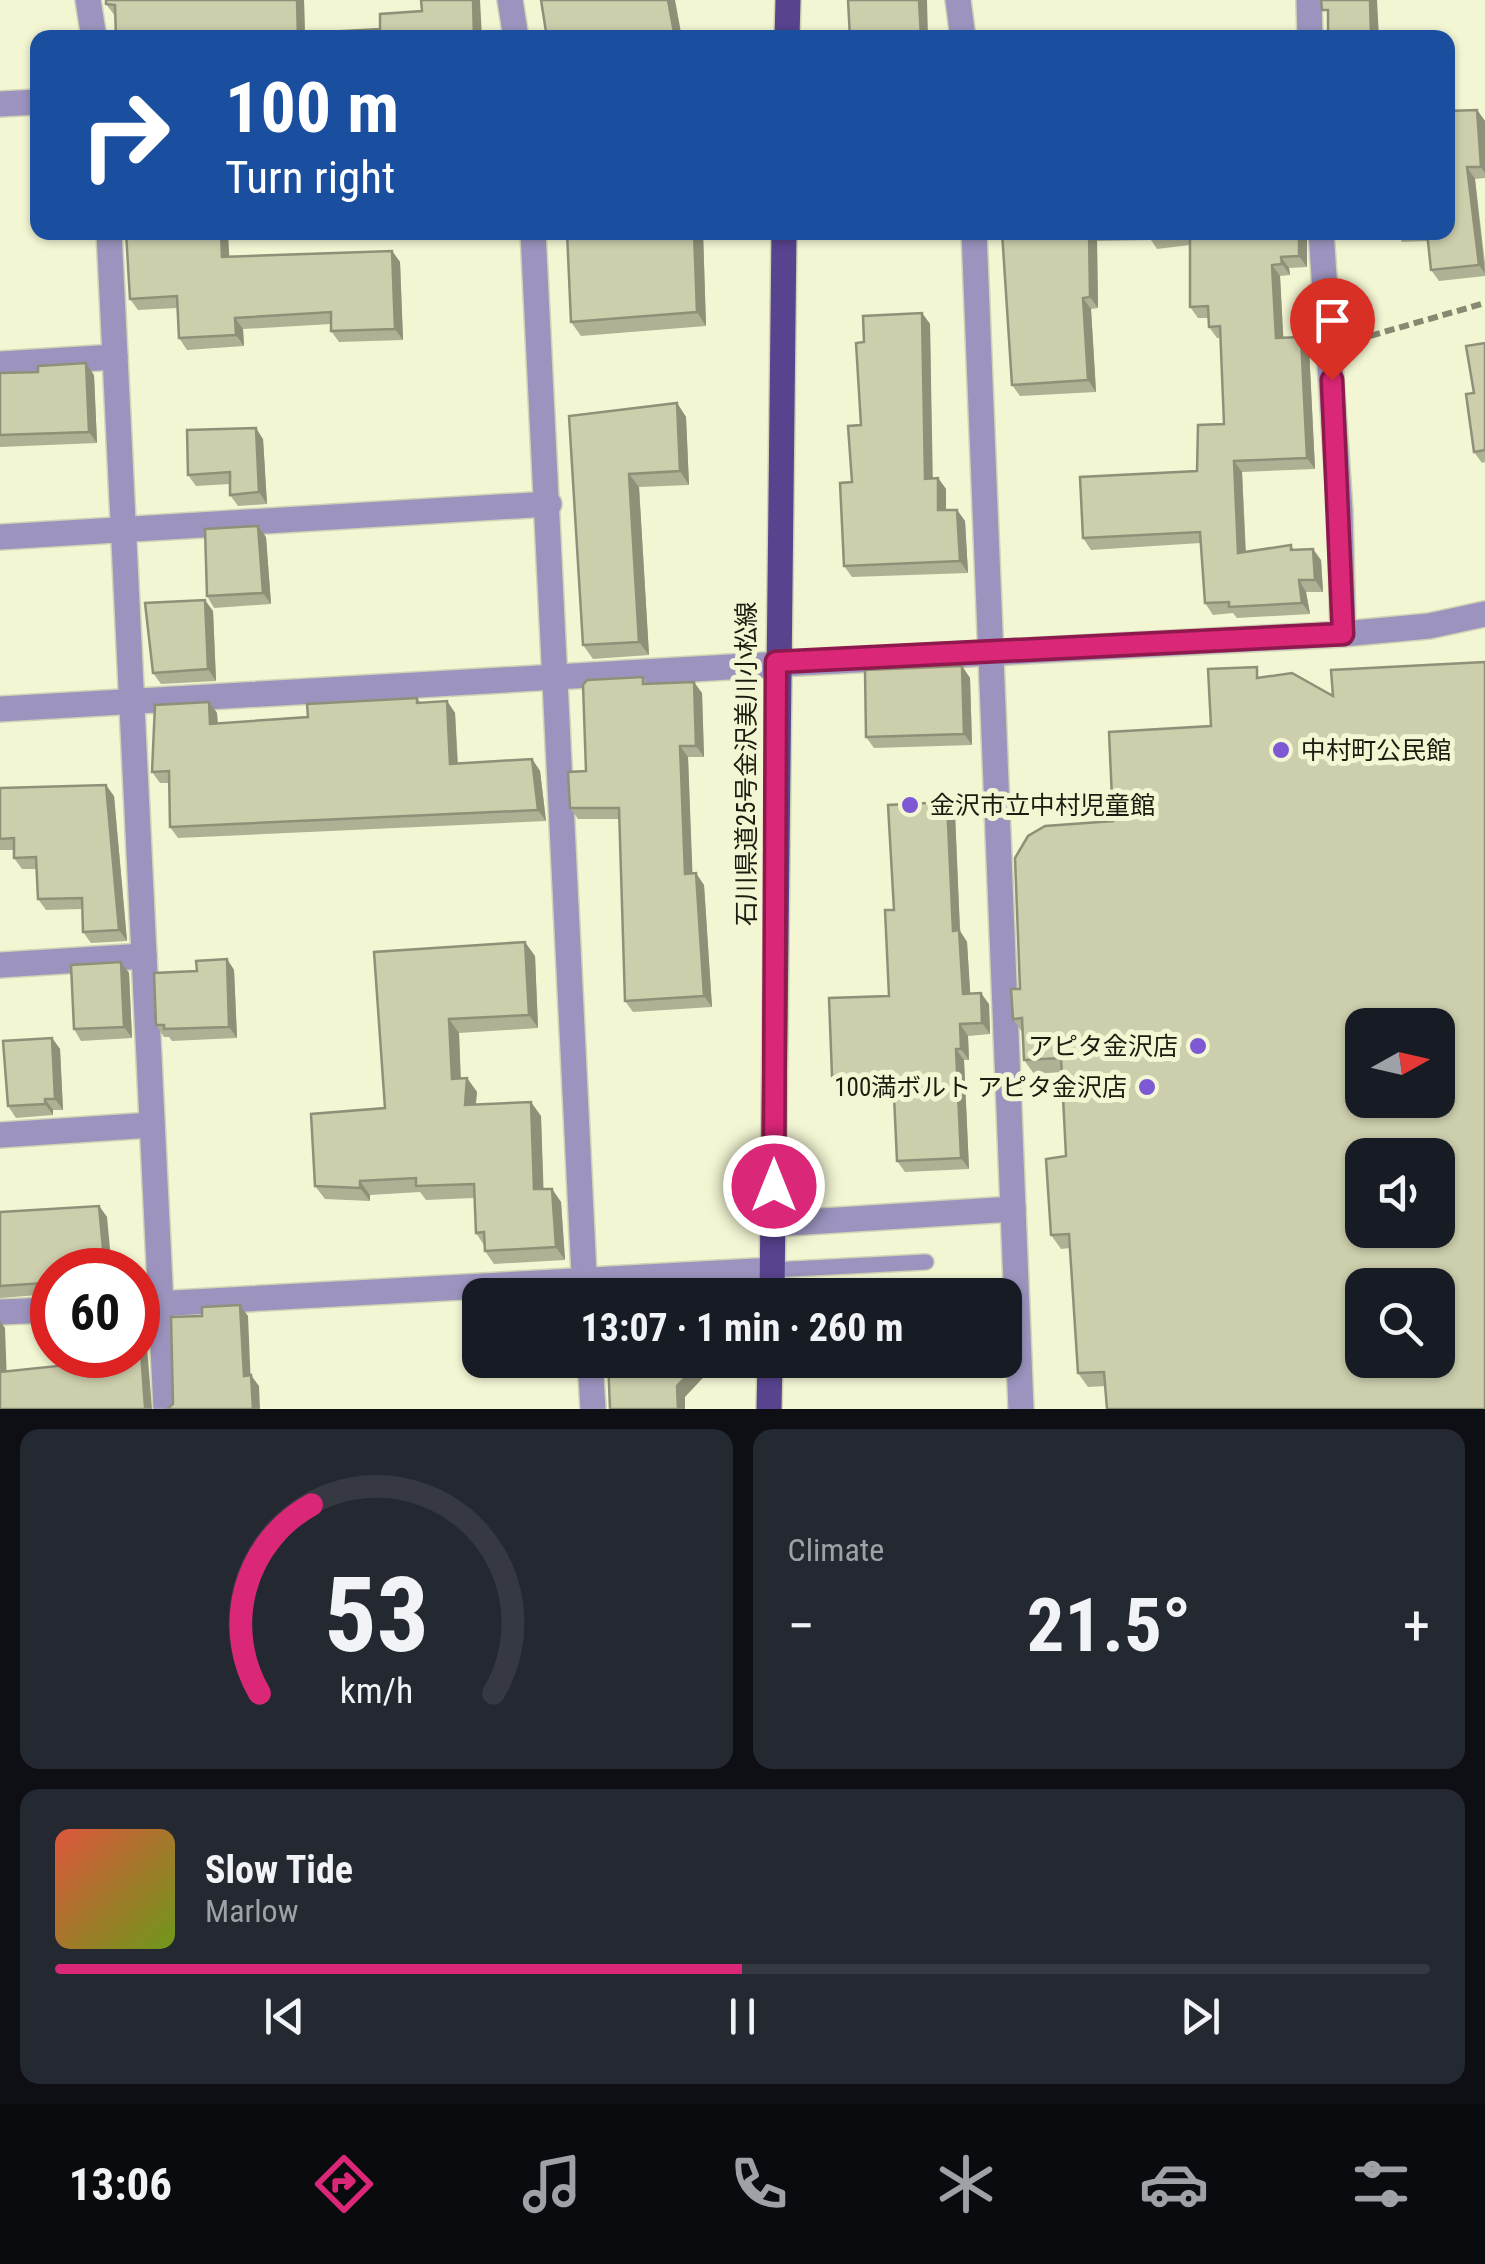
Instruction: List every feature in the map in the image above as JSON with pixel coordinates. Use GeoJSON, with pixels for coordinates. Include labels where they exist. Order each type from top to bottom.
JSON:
{"type":"FeatureCollection","features":[{"type":"Feature","properties":{"kind":"main road"},"geometry":{"type":"LineString","coordinates":[[787,30],[788,0]]}},
{"type":"Feature","properties":{"kind":"main road","name":"石川県道25号金沢美川小松線"},"geometry":{"type":"LineString","coordinates":[[772,1278],[776,662],[784,240]]}},
{"type":"Feature","properties":{"kind":"main road"},"geometry":{"type":"LineString","coordinates":[[769,1409],[770,1378]]}},
{"type":"Feature","properties":{"kind":"street"},"geometry":{"type":"LineString","coordinates":[[88,0],[93,30]]}},
{"type":"Feature","properties":{"kind":"street"},"geometry":{"type":"LineString","coordinates":[[510,0],[515,30]]}},
{"type":"Feature","properties":{"kind":"street"},"geometry":{"type":"LineString","coordinates":[[958,0],[963,30]]}},
{"type":"Feature","properties":{"kind":"street"},"geometry":{"type":"LineString","coordinates":[[1309,0],[1310,30]]}},
{"type":"Feature","properties":{"kind":"street"},"geometry":{"type":"LineString","coordinates":[[0,104],[30,102]]}},
{"type":"Feature","properties":{"kind":"street"},"geometry":{"type":"LineString","coordinates":[[109,240],[152,1125],[150,1248]]}},
{"type":"Feature","properties":{"kind":"street"},"geometry":{"type":"LineString","coordinates":[[533,240],[585,1278]]}},
{"type":"Feature","properties":{"kind":"street"},"geometry":{"type":"LineString","coordinates":[[974,240],[1021,1409]]}},
{"type":"Feature","properties":{"kind":"street"},"geometry":{"type":"LineString","coordinates":[[1322,240],[1343,634]]}},
{"type":"Feature","properties":{"kind":"street"},"geometry":{"type":"LineString","coordinates":[[0,364],[115,357]]}},
{"type":"Feature","properties":{"kind":"street"},"geometry":{"type":"LineString","coordinates":[[0,536],[549,504]]}},
{"type":"Feature","properties":{"kind":"street"},"geometry":{"type":"LineString","coordinates":[[0,709],[556,680],[990,650],[1343,634],[1428,626],[1485,614]]}},
{"type":"Feature","properties":{"kind":"street"},"geometry":{"type":"LineString","coordinates":[[0,965],[144,956]]}},
{"type":"Feature","properties":{"kind":"street"},"geometry":{"type":"LineString","coordinates":[[0,1134],[152,1125]]}},
{"type":"Feature","properties":{"kind":"street"},"geometry":{"type":"LineString","coordinates":[[774,1224],[1012,1210]]}},
{"type":"Feature","properties":{"kind":"street"},"geometry":{"type":"LineString","coordinates":[[160,1304],[462,1293]]}},
{"type":"Feature","properties":{"kind":"street"},"geometry":{"type":"LineString","coordinates":[[0,1312],[30,1311]]}},
{"type":"Feature","properties":{"kind":"street"},"geometry":{"type":"LineString","coordinates":[[160,1372],[166,1409]]}},
{"type":"Feature","properties":{"kind":"street"},"geometry":{"type":"LineString","coordinates":[[591,1378],[593,1409]]}},
{"type":"Feature","properties":{"kind":"lane"},"geometry":{"type":"LineString","coordinates":[[809,1278],[926,1262]]}},
{"type":"Feature","properties":{"kind":"path"},"geometry":{"type":"LineString","coordinates":[[1330,347],[1485,303]]}},
{"type":"Feature","properties":{"kind":"building"},"geometry":{"type":"Polygon","coordinates":[[[106,0],[297,0],[298,30],[116,30],[115,5],[106,4],[106,0]]]}},
{"type":"Feature","properties":{"kind":"building"},"geometry":{"type":"Polygon","coordinates":[[[421,0],[473,0],[474,30],[362,30],[380,29],[380,14],[422,11],[421,0]]]}},
{"type":"Feature","properties":{"kind":"building"},"geometry":{"type":"Polygon","coordinates":[[[541,0],[668,0],[674,30],[546,30],[541,0]]]}},
{"type":"Feature","properties":{"kind":"building"},"geometry":{"type":"Polygon","coordinates":[[[848,0],[919,0],[921,30],[850,30],[848,0]]]}},
{"type":"Feature","properties":{"kind":"building"},"geometry":{"type":"Polygon","coordinates":[[[1321,0],[1370,0],[1371,30],[1328,30],[1328,10],[1322,10],[1321,0]]]}},
{"type":"Feature","properties":{"kind":"building"},"geometry":{"type":"Polygon","coordinates":[[[1477,110],[1481,167],[1467,167],[1479,265],[1431,270],[1428,240],[1455,240],[1455,111],[1477,110]]]}},
{"type":"Feature","properties":{"kind":"building"},"geometry":{"type":"Polygon","coordinates":[[[126,240],[221,240],[222,257],[392,251],[395,329],[331,331],[331,312],[235,318],[236,335],[179,338],[177,296],[130,299],[126,240]]]}},
{"type":"Feature","properties":{"kind":"building"},"geometry":{"type":"Polygon","coordinates":[[[567,240],[694,240],[697,312],[571,322],[567,240]]]}},
{"type":"Feature","properties":{"kind":"building"},"geometry":{"type":"Polygon","coordinates":[[[1003,240],[1089,240],[1090,297],[1083,298],[1088,380],[1012,385],[1003,240]]]}},
{"type":"Feature","properties":{"kind":"building"},"geometry":{"type":"Polygon","coordinates":[[[1190,240],[1299,240],[1299,256],[1281,257],[1282,264],[1272,265],[1276,338],[1301,337],[1307,458],[1234,461],[1238,553],[1291,545],[1291,550],[1313,549],[1315,580],[1299,580],[1302,603],[1229,607],[1229,602],[1205,603],[1200,532],[1083,538],[1080,477],[1197,471],[1198,425],[1224,424],[1220,326],[1209,327],[1208,306],[1190,307],[1190,240]]]}},
{"type":"Feature","properties":{"kind":"building"},"geometry":{"type":"Polygon","coordinates":[[[922,313],[925,479],[938,478],[938,510],[957,510],[960,561],[844,566],[840,483],[852,482],[848,426],[861,425],[856,343],[864,342],[863,316],[922,313]]]}},
{"type":"Feature","properties":{"kind":"building"},"geometry":{"type":"Polygon","coordinates":[[[1485,343],[1485,450],[1474,452],[1466,394],[1474,393],[1466,346],[1485,343]]]}},
{"type":"Feature","properties":{"kind":"building"},"geometry":{"type":"Polygon","coordinates":[[[86,363],[89,432],[0,435],[0,373],[38,372],[38,366],[86,363]]]}},
{"type":"Feature","properties":{"kind":"building"},"geometry":{"type":"Polygon","coordinates":[[[677,403],[680,471],[629,474],[639,642],[583,645],[569,416],[677,403]]]}},
{"type":"Feature","properties":{"kind":"building"},"geometry":{"type":"Polygon","coordinates":[[[256,428],[259,492],[230,495],[230,472],[188,475],[187,430],[256,428]]]}},
{"type":"Feature","properties":{"kind":"building"},"geometry":{"type":"Polygon","coordinates":[[[258,526],[263,593],[207,596],[205,529],[258,526]]]}},
{"type":"Feature","properties":{"kind":"building"},"geometry":{"type":"Polygon","coordinates":[[[205,600],[208,669],[153,673],[145,603],[205,600]]]}},
{"type":"Feature","properties":{"kind":"building","name":"アピタ金沢店"},"geometry":{"type":"Polygon","coordinates":[[[1485,662],[1485,1409],[1107,1409],[1104,1372],[1078,1373],[1069,1234],[1051,1235],[1046,1159],[1066,1156],[1061,1058],[1024,1060],[1022,1018],[1013,1019],[1011,989],[1020,989],[1015,858],[1028,836],[1045,826],[1113,821],[1109,732],[1211,726],[1208,669],[1257,667],[1257,678],[1292,673],[1333,696],[1331,670],[1485,662]]]}},
{"type":"Feature","properties":{"kind":"building"},"geometry":{"type":"Polygon","coordinates":[[[962,666],[964,734],[866,737],[865,670],[962,666]]]}},
{"type":"Feature","properties":{"kind":"building"},"geometry":{"type":"Polygon","coordinates":[[[643,677],[643,684],[694,682],[696,746],[680,746],[685,874],[696,873],[704,996],[625,1001],[619,808],[570,808],[568,772],[586,771],[583,685],[587,680],[643,677]]]}},
{"type":"Feature","properties":{"kind":"building"},"geometry":{"type":"Polygon","coordinates":[[[417,698],[417,703],[447,701],[450,764],[532,759],[538,810],[170,827],[169,771],[152,772],[155,705],[209,702],[210,724],[308,717],[307,704],[417,698]]]}},
{"type":"Feature","properties":{"kind":"building"},"geometry":{"type":"Polygon","coordinates":[[[106,785],[119,930],[83,932],[82,898],[38,899],[36,857],[14,858],[14,838],[0,839],[0,788],[106,785]]]}},
{"type":"Feature","properties":{"kind":"building"},"geometry":{"type":"Polygon","coordinates":[[[947,802],[953,931],[959,930],[963,994],[981,993],[982,1023],[960,1024],[961,1049],[956,1049],[961,1158],[897,1161],[893,1074],[832,1076],[829,998],[889,996],[885,910],[894,910],[888,805],[947,802]]]}},
{"type":"Feature","properties":{"kind":"building"},"geometry":{"type":"Polygon","coordinates":[[[525,942],[529,1015],[449,1019],[452,1079],[467,1078],[465,1105],[531,1102],[534,1189],[552,1189],[556,1247],[485,1251],[484,1232],[476,1233],[474,1184],[416,1186],[416,1178],[360,1181],[360,1188],[315,1186],[311,1114],[385,1108],[374,952],[525,942]]]}},
{"type":"Feature","properties":{"kind":"building"},"geometry":{"type":"Polygon","coordinates":[[[227,959],[229,1027],[164,1029],[164,1025],[156,1025],[154,973],[197,971],[196,961],[227,959]]]}},
{"type":"Feature","properties":{"kind":"building"},"geometry":{"type":"Polygon","coordinates":[[[121,962],[124,1027],[74,1029],[71,965],[121,962]]]}},
{"type":"Feature","properties":{"kind":"building"},"geometry":{"type":"Polygon","coordinates":[[[52,1038],[55,1099],[45,1099],[45,1104],[8,1106],[3,1041],[52,1038]]]}},
{"type":"Feature","properties":{"kind":"building"},"geometry":{"type":"Polygon","coordinates":[[[99,1206],[103,1248],[30,1248],[30,1284],[0,1286],[0,1212],[99,1206]]]}},
{"type":"Feature","properties":{"kind":"building"},"geometry":{"type":"Polygon","coordinates":[[[240,1305],[244,1376],[251,1375],[253,1409],[167,1409],[173,1404],[171,1317],[202,1316],[202,1307],[240,1305]]]}},
{"type":"Feature","properties":{"kind":"building"},"geometry":{"type":"Polygon","coordinates":[[[30,1369],[30,1378],[143,1378],[145,1407],[149,1409],[0,1409],[0,1372],[30,1369]]]}},
{"type":"Feature","properties":{"kind":"building"},"geometry":{"type":"Polygon","coordinates":[[[609,1378],[684,1378],[677,1386],[678,1409],[610,1409],[609,1378]]]}},
{"type":"Feature","properties":{"kind":"place","name":"中村町公民館"},"geometry":{"type":"Point","coordinates":[1281,750]}},
{"type":"Feature","properties":{"kind":"place","name":"金沢市立中村児童館"},"geometry":{"type":"Point","coordinates":[910,805]}},
{"type":"Feature","properties":{"kind":"place","name":"アピタ金沢店"},"geometry":{"type":"Point","coordinates":[1198,1046]}},
{"type":"Feature","properties":{"kind":"place","name":"100満ボルト アピタ金沢店"},"geometry":{"type":"Point","coordinates":[1147,1087]}},
{"type":"Feature","properties":{"kind":"route"},"geometry":{"type":"LineString","coordinates":[[774,1186],[776,662],[1343,634],[1332,380]]}}]}
